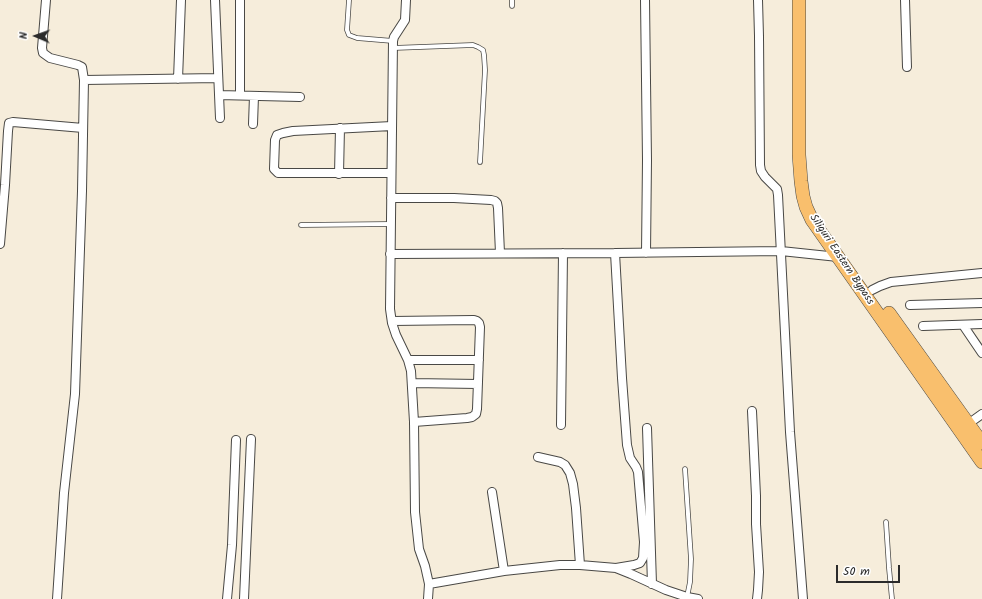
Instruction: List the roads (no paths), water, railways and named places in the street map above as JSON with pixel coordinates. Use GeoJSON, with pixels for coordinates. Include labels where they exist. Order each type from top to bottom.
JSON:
{"type":"FeatureCollection","features":[{"type":"Feature","properties":{"kind":"main road","name":"Siliguri Eastern Bypass"},"geometry":{"type":"LineString","coordinates":[[799,0],[799,155],[803,196],[806,207],[812,220],[982,462]]}},
{"type":"Feature","properties":{"kind":"main road","name":"Siliguri Eastern Bypass"},"geometry":{"type":"LineString","coordinates":[[808,0],[807,172],[809,187],[818,216],[982,442]]}},
{"type":"Feature","properties":{"kind":"street"},"geometry":{"type":"LineString","coordinates":[[46,0],[42,48],[43,53],[50,58],[82,67],[84,80],[82,199],[75,394],[64,493],[57,599]]}},
{"type":"Feature","properties":{"kind":"street"},"geometry":{"type":"LineString","coordinates":[[178,79],[181,0]]}},
{"type":"Feature","properties":{"kind":"street"},"geometry":{"type":"LineString","coordinates":[[216,0],[220,118]]}},
{"type":"Feature","properties":{"kind":"street"},"geometry":{"type":"LineString","coordinates":[[240,0],[240,95]]}},
{"type":"Feature","properties":{"kind":"street"},"geometry":{"type":"LineString","coordinates":[[406,0],[406,17],[394,37],[393,45],[390,309],[396,335],[408,360],[411,371],[414,422],[415,512],[419,549],[429,584],[428,599]]}},
{"type":"Feature","properties":{"kind":"street"},"geometry":{"type":"LineString","coordinates":[[645,0],[647,160],[646,253]]}},
{"type":"Feature","properties":{"kind":"street"},"geometry":{"type":"LineString","coordinates":[[758,0],[760,165],[761,172],[777,189],[778,195],[790,432],[803,599]]}},
{"type":"Feature","properties":{"kind":"street"},"geometry":{"type":"LineString","coordinates":[[905,0],[908,67]]}},
{"type":"Feature","properties":{"kind":"street"},"geometry":{"type":"LineString","coordinates":[[84,80],[218,78]]}},
{"type":"Feature","properties":{"kind":"street"},"geometry":{"type":"LineString","coordinates":[[219,95],[300,97]]}},
{"type":"Feature","properties":{"kind":"street"},"geometry":{"type":"LineString","coordinates":[[253,124],[254,96]]}},
{"type":"Feature","properties":{"kind":"street"},"geometry":{"type":"LineString","coordinates":[[0,244],[9,124],[13,122],[83,128]]}},
{"type":"Feature","properties":{"kind":"street"},"geometry":{"type":"LineString","coordinates":[[391,173],[278,173],[274,169],[275,140],[277,135],[283,132],[392,126]]}},
{"type":"Feature","properties":{"kind":"street"},"geometry":{"type":"LineString","coordinates":[[339,174],[340,128]]}},
{"type":"Feature","properties":{"kind":"street"},"geometry":{"type":"LineString","coordinates":[[391,198],[454,198],[495,201],[498,208],[500,253]]}},
{"type":"Feature","properties":{"kind":"street"},"geometry":{"type":"LineString","coordinates":[[390,254],[781,251],[838,257]]}},
{"type":"Feature","properties":{"kind":"street"},"geometry":{"type":"LineString","coordinates":[[561,425],[563,253]]}},
{"type":"Feature","properties":{"kind":"street"},"geometry":{"type":"LineString","coordinates":[[429,584],[504,571],[560,565],[616,568],[640,563],[643,558],[644,542],[638,472],[630,458],[627,445],[615,253]]}},
{"type":"Feature","properties":{"kind":"street"},"geometry":{"type":"LineString","coordinates":[[872,290],[891,282],[982,273]]}},
{"type":"Feature","properties":{"kind":"street"},"geometry":{"type":"LineString","coordinates":[[910,305],[982,304]]}},
{"type":"Feature","properties":{"kind":"street"},"geometry":{"type":"LineString","coordinates":[[392,321],[477,321],[480,327],[476,414],[472,417],[453,420],[414,422]]}},
{"type":"Feature","properties":{"kind":"street"},"geometry":{"type":"LineString","coordinates":[[924,326],[982,324]]}},
{"type":"Feature","properties":{"kind":"street"},"geometry":{"type":"LineString","coordinates":[[963,325],[982,353]]}},
{"type":"Feature","properties":{"kind":"street"},"geometry":{"type":"LineString","coordinates":[[408,360],[479,360]]}},
{"type":"Feature","properties":{"kind":"street"},"geometry":{"type":"LineString","coordinates":[[412,383],[478,384]]}},
{"type":"Feature","properties":{"kind":"street"},"geometry":{"type":"LineString","coordinates":[[752,411],[759,572],[757,599]]}},
{"type":"Feature","properties":{"kind":"street"},"geometry":{"type":"LineString","coordinates":[[968,424],[982,414]]}},
{"type":"Feature","properties":{"kind":"street"},"geometry":{"type":"LineString","coordinates":[[646,428],[652,584]]}},
{"type":"Feature","properties":{"kind":"street"},"geometry":{"type":"LineString","coordinates":[[244,599],[251,439]]}},
{"type":"Feature","properties":{"kind":"street"},"geometry":{"type":"LineString","coordinates":[[227,599],[232,545],[236,440]]}},
{"type":"Feature","properties":{"kind":"street"},"geometry":{"type":"LineString","coordinates":[[538,457],[560,462],[565,465],[570,473],[576,508],[580,565]]}},
{"type":"Feature","properties":{"kind":"street"},"geometry":{"type":"LineString","coordinates":[[492,492],[504,571]]}},
{"type":"Feature","properties":{"kind":"street"},"geometry":{"type":"LineString","coordinates":[[616,568],[652,584],[687,597],[698,599]]}},
{"type":"Feature","properties":{"kind":"lane"},"geometry":{"type":"LineString","coordinates":[[349,0],[347,30],[349,35],[393,45],[472,45],[482,50],[484,55],[484,70],[480,162]]}},
{"type":"Feature","properties":{"kind":"lane"},"geometry":{"type":"LineString","coordinates":[[512,0],[512,6]]}},
{"type":"Feature","properties":{"kind":"lane"},"geometry":{"type":"LineString","coordinates":[[301,225],[391,224]]}},
{"type":"Feature","properties":{"kind":"lane"},"geometry":{"type":"LineString","coordinates":[[685,469],[691,559],[690,582],[687,597]]}},
{"type":"Feature","properties":{"kind":"lane"},"geometry":{"type":"LineString","coordinates":[[886,522],[892,599]]}}]}
